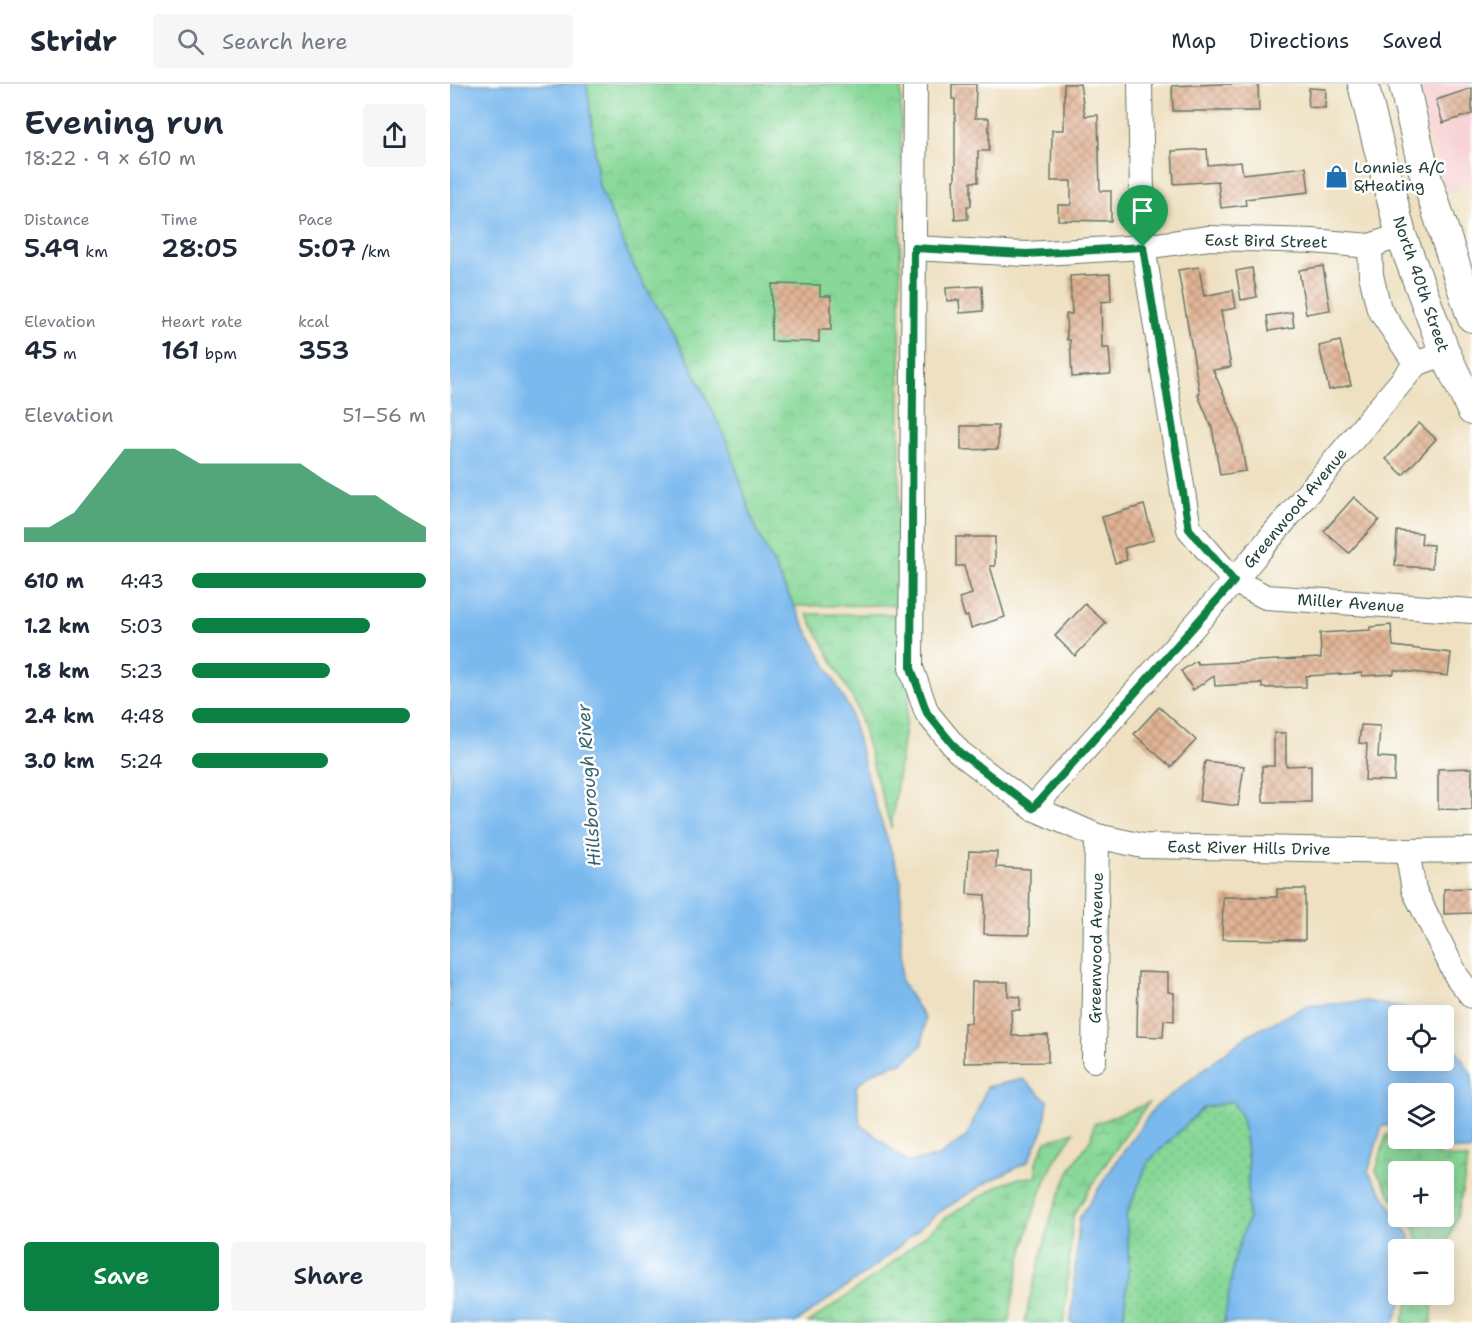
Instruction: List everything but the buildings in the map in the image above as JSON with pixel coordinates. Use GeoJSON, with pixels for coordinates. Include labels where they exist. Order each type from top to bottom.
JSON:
{"type":"FeatureCollection","features":[{"type":"Feature","properties":{"kind":"main road","name":"North 40th Street"},"geometry":{"type":"LineString","coordinates":[[1363,84],[1401,235],[1445,353],[1472,411]]}},
{"type":"Feature","properties":{"kind":"main road"},"geometry":{"type":"LineString","coordinates":[[1404,84],[1424,171],[1472,317]]}},
{"type":"Feature","properties":{"kind":"street","name":"East River Hills Drive"},"geometry":{"type":"LineString","coordinates":[[915,84],[911,668],[927,713],[959,752],[1033,808],[1097,836],[1143,846],[1472,850]]}},
{"type":"Feature","properties":{"kind":"street"},"geometry":{"type":"LineString","coordinates":[[1140,84],[1143,247],[1189,529],[1234,581]]}},
{"type":"Feature","properties":{"kind":"street","name":"East Bird Street"},"geometry":{"type":"LineString","coordinates":[[914,248],[1027,254],[1143,247],[1209,238],[1313,241],[1370,246],[1401,235]]}},
{"type":"Feature","properties":{"kind":"street"},"geometry":{"type":"LineString","coordinates":[[1370,246],[1371,275],[1379,309],[1416,364]]}},
{"type":"Feature","properties":{"kind":"street","name":"Greenwood Avenue"},"geometry":{"type":"LineString","coordinates":[[1033,808],[1234,581],[1416,364],[1445,353]]}},
{"type":"Feature","properties":{"kind":"street","name":"Miller Avenue"},"geometry":{"type":"LineString","coordinates":[[1234,581],[1266,597],[1472,611]]}},
{"type":"Feature","properties":{"kind":"street","name":"Greenwood Avenue"},"geometry":{"type":"LineString","coordinates":[[1094,1060],[1097,836]]}},
{"type":"Feature","properties":{"kind":"street"},"geometry":{"type":"LineString","coordinates":[[1407,851],[1414,890],[1457,976],[1472,996]]}},
{"type":"Feature","properties":{"kind":"shaded area"},"geometry":{"type":"Polygon","coordinates":[[[1413,84],[1472,84],[1472,183],[1446,193],[1413,84]]]}},
{"type":"Feature","properties":{"kind":"green space"},"geometry":{"type":"Polygon","coordinates":[[[587,84],[901,84],[899,605],[794,606],[755,527],[728,444],[687,357],[634,267],[599,186],[587,84]]]}},
{"type":"Feature","properties":{"kind":"green space"},"geometry":{"type":"Polygon","coordinates":[[[807,614],[899,614],[910,691],[891,828],[856,705],[807,614]]]}},
{"type":"Feature","properties":{"kind":"green space"},"geometry":{"type":"Polygon","coordinates":[[[1233,1101],[1243,1121],[1248,1161],[1248,1219],[1235,1257],[1224,1323],[1123,1323],[1129,1264],[1126,1216],[1148,1162],[1203,1108],[1233,1101]]]}},
{"type":"Feature","properties":{"kind":"green space"},"geometry":{"type":"Polygon","coordinates":[[[1148,1103],[1102,1169],[1073,1216],[1064,1323],[1025,1323],[1053,1210],[1071,1168],[1091,1139],[1094,1124],[1148,1103]]]}},
{"type":"Feature","properties":{"kind":"green space"},"geometry":{"type":"Polygon","coordinates":[[[1074,1132],[1047,1177],[1032,1217],[1016,1282],[1009,1323],[808,1323],[881,1272],[948,1216],[1000,1185],[1019,1178],[1037,1177],[1036,1162],[1046,1141],[1074,1132]]]}},
{"type":"Feature","properties":{"kind":"green space"},"geometry":{"type":"Polygon","coordinates":[[[1388,1134],[1388,1149],[1428,1149],[1438,1156],[1468,1159],[1454,1225],[1454,1161],[1388,1161],[1388,1190],[1376,1171],[1388,1134]]]}},
{"type":"Feature","properties":{"kind":"green space"},"geometry":{"type":"Polygon","coordinates":[[[1413,1227],[1453,1227],[1449,1239],[1417,1239],[1413,1227]]]}},
{"type":"Feature","properties":{"kind":"green space"},"geometry":{"type":"Polygon","coordinates":[[[1408,1305],[1432,1305],[1432,1323],[1402,1323],[1408,1305]]]}},
{"type":"Feature","properties":{"kind":"water","name":"Hillsborough River"},"geometry":{"type":"Polygon","coordinates":[[[450,84],[587,84],[599,186],[634,267],[687,357],[728,444],[755,527],[849,708],[874,800],[901,880],[901,981],[925,1019],[922,1045],[904,1062],[875,1071],[856,1086],[860,1125],[907,1162],[937,1157],[967,1136],[987,1087],[1023,1079],[1048,1101],[1044,1128],[1028,1162],[984,1184],[939,1212],[877,1265],[795,1323],[450,1323],[450,84]]]}},
{"type":"Feature","properties":{"kind":"water"},"geometry":{"type":"Polygon","coordinates":[[[1367,1001],[1388,1005],[1388,1071],[1454,1071],[1454,1046],[1472,1075],[1472,1149],[1468,1151],[1453,1149],[1454,1083],[1388,1083],[1388,1126],[1382,1126],[1368,1172],[1388,1202],[1388,1227],[1404,1227],[1410,1236],[1410,1239],[1388,1239],[1388,1305],[1400,1305],[1394,1323],[1224,1323],[1235,1257],[1248,1219],[1248,1161],[1243,1121],[1233,1101],[1203,1108],[1148,1162],[1126,1216],[1129,1264],[1123,1323],[1071,1323],[1079,1219],[1154,1108],[1248,1035],[1306,1006],[1367,1001]]]}},
{"type":"Feature","properties":{"kind":"place","name":"Lonnies A/C &Heating"},"geometry":{"type":"Point","coordinates":[1336,176]}},
{"type":"Feature","properties":{"kind":"route"},"geometry":{"type":"LineString","coordinates":[[1143,247],[1189,529],[1234,581],[1033,808],[959,752],[927,713],[911,668],[914,248],[1027,254],[1143,247]]}}]}
